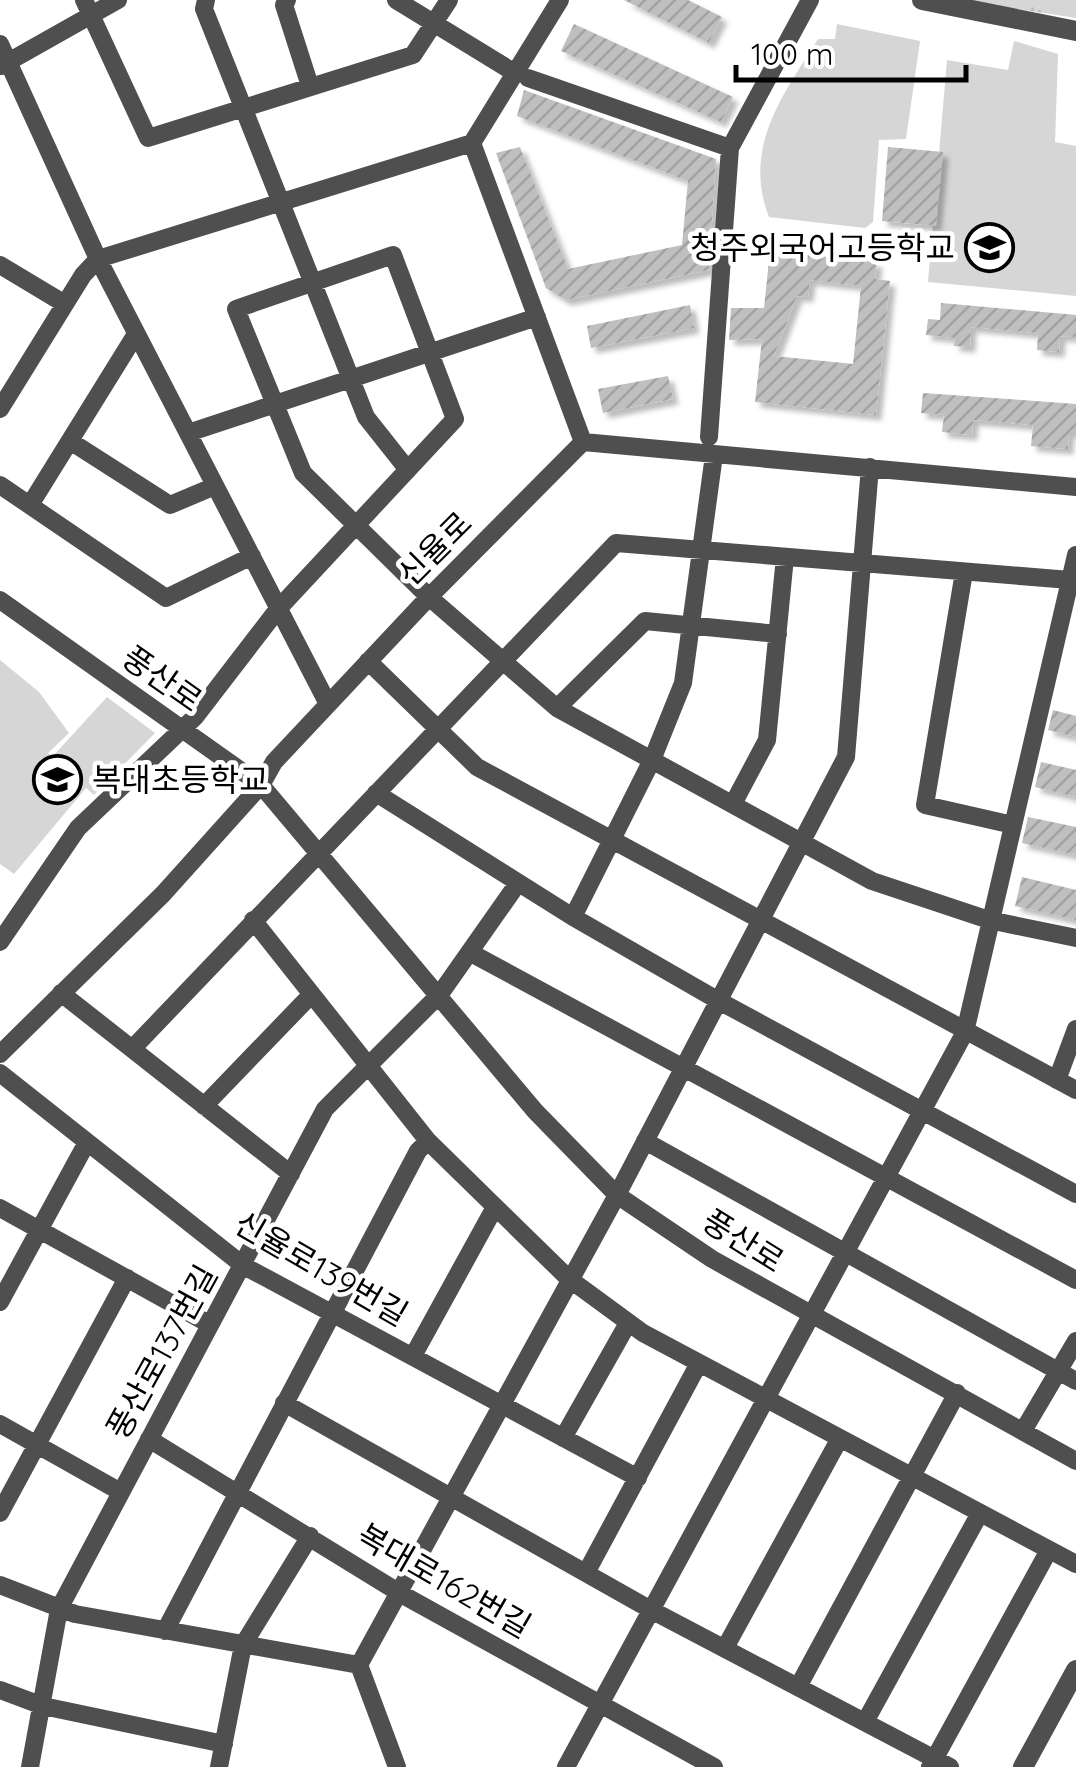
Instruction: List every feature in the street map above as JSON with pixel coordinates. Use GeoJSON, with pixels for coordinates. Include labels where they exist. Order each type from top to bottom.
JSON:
{"type":"FeatureCollection","features":[{"type":"Feature","properties":{"kind":"street"},"geometry":{"type":"LineString","coordinates":[[118,0],[86,8],[3,57],[98,259],[328,704]]}},
{"type":"Feature","properties":{"kind":"street"},"geometry":{"type":"LineString","coordinates":[[206,0],[204,9],[278,202],[366,416],[408,470]]}},
{"type":"Feature","properties":{"kind":"street"},"geometry":{"type":"LineString","coordinates":[[287,0],[284,5],[310,86]]}},
{"type":"Feature","properties":{"kind":"street"},"geometry":{"type":"LineString","coordinates":[[396,0],[522,76],[730,148]]}},
{"type":"Feature","properties":{"kind":"street"},"geometry":{"type":"LineString","coordinates":[[86,8],[148,138],[413,56],[449,0]]}},
{"type":"Feature","properties":{"kind":"street"},"geometry":{"type":"LineString","coordinates":[[0,409],[65,304],[98,259],[472,144],[522,76],[560,0]]}},
{"type":"Feature","properties":{"kind":"street"},"geometry":{"type":"LineString","coordinates":[[572,917],[652,760],[683,682],[703,551],[730,148],[810,0]]}},
{"type":"Feature","properties":{"kind":"street"},"geometry":{"type":"LineString","coordinates":[[922,0],[1076,31]]}},
{"type":"Feature","properties":{"kind":"street"},"geometry":{"type":"LineString","coordinates":[[472,144],[584,442],[712,446],[870,467],[1076,487]]}},
{"type":"Feature","properties":{"kind":"street"},"geometry":{"type":"LineString","coordinates":[[0,942],[78,828],[183,730],[278,609],[355,526],[408,470],[455,419],[393,255],[236,309],[303,474],[355,526],[429,597],[557,708],[905,896],[989,920],[1076,938]]}},
{"type":"Feature","properties":{"kind":"street"},"geometry":{"type":"LineString","coordinates":[[0,264],[65,304]]}},
{"type":"Feature","properties":{"kind":"street"},"geometry":{"type":"LineString","coordinates":[[188,433],[537,317]]}},
{"type":"Feature","properties":{"kind":"street"},"geometry":{"type":"LineString","coordinates":[[30,506],[136,334]]}},
{"type":"Feature","properties":{"kind":"street"},"geometry":{"type":"LineString","coordinates":[[70,441],[170,506],[215,486]]}},
{"type":"Feature","properties":{"kind":"street","name":"신율로"},"geometry":{"type":"LineString","coordinates":[[0,1054],[163,894],[262,785],[274,762],[368,661],[584,442]]}},
{"type":"Feature","properties":{"kind":"street"},"geometry":{"type":"LineString","coordinates":[[396,1767],[359,1666],[568,1278],[618,1195],[846,757],[870,467]]}},
{"type":"Feature","properties":{"kind":"street"},"geometry":{"type":"LineString","coordinates":[[0,485],[166,598],[252,556]]}},
{"type":"Feature","properties":{"kind":"street"},"geometry":{"type":"LineString","coordinates":[[132,1048],[616,544],[1070,580]]}},
{"type":"Feature","properties":{"kind":"street"},"geometry":{"type":"LineString","coordinates":[[566,1767],[966,1032],[1076,555]]}},
{"type":"Feature","properties":{"kind":"street"},"geometry":{"type":"LineString","coordinates":[[732,804],[767,740],[786,557]]}},
{"type":"Feature","properties":{"kind":"street"},"geometry":{"type":"LineString","coordinates":[[964,572],[926,806],[1013,825]]}},
{"type":"Feature","properties":{"kind":"street","name":"풍산로"},"geometry":{"type":"LineString","coordinates":[[0,600],[262,785],[535,1111],[618,1195],[712,1259],[1076,1462]]}},
{"type":"Feature","properties":{"kind":"street"},"geometry":{"type":"LineString","coordinates":[[557,708],[646,621],[778,634]]}},
{"type":"Feature","properties":{"kind":"street"},"geometry":{"type":"LineString","coordinates":[[368,661],[477,767],[1076,1090]]}},
{"type":"Feature","properties":{"kind":"street"},"geometry":{"type":"LineString","coordinates":[[376,793],[572,917],[1076,1194]]}},
{"type":"Feature","properties":{"kind":"street"},"geometry":{"type":"LineString","coordinates":[[440,994],[518,883]]}},
{"type":"Feature","properties":{"kind":"street"},"geometry":{"type":"LineString","coordinates":[[253,920],[367,1069],[428,1140],[568,1278],[628,1323],[698,1363],[1076,1564]]}},
{"type":"Feature","properties":{"kind":"street"},"geometry":{"type":"LineString","coordinates":[[471,952],[682,1071],[1076,1280]]}},
{"type":"Feature","properties":{"kind":"street"},"geometry":{"type":"LineString","coordinates":[[61,993],[292,1174]]}},
{"type":"Feature","properties":{"kind":"street","name":"풍산로137번길"},"geometry":{"type":"LineString","coordinates":[[30,1767],[59,1609],[119,1491],[244,1266],[325,1109],[440,994]]}},
{"type":"Feature","properties":{"kind":"street"},"geometry":{"type":"LineString","coordinates":[[204,1106],[311,995]]}},
{"type":"Feature","properties":{"kind":"street"},"geometry":{"type":"LineString","coordinates":[[1057,1080],[1075,1029]]}},
{"type":"Feature","properties":{"kind":"street","name":"신율로139번길"},"geometry":{"type":"LineString","coordinates":[[0,1072],[244,1266],[638,1478]]}},
{"type":"Feature","properties":{"kind":"street"},"geometry":{"type":"LineString","coordinates":[[165,1631],[418,1152],[428,1140]]}},
{"type":"Feature","properties":{"kind":"street"},"geometry":{"type":"LineString","coordinates":[[645,1142],[1076,1382]]}},
{"type":"Feature","properties":{"kind":"street"},"geometry":{"type":"LineString","coordinates":[[0,1302],[86,1144]]}},
{"type":"Feature","properties":{"kind":"street"},"geometry":{"type":"LineString","coordinates":[[413,1356],[495,1207]]}},
{"type":"Feature","properties":{"kind":"street"},"geometry":{"type":"LineString","coordinates":[[0,1208],[210,1324]]}},
{"type":"Feature","properties":{"kind":"street"},"geometry":{"type":"LineString","coordinates":[[3,1507],[127,1278]]}},
{"type":"Feature","properties":{"kind":"street"},"geometry":{"type":"LineString","coordinates":[[563,1438],[628,1323]]}},
{"type":"Feature","properties":{"kind":"street"},"geometry":{"type":"LineString","coordinates":[[1023,1431],[1076,1341]]}},
{"type":"Feature","properties":{"kind":"street"},"geometry":{"type":"LineString","coordinates":[[586,1573],[698,1363]]}},
{"type":"Feature","properties":{"kind":"street"},"geometry":{"type":"LineString","coordinates":[[798,1687],[957,1393]]}},
{"type":"Feature","properties":{"kind":"street"},"geometry":{"type":"LineString","coordinates":[[284,1403],[938,1764],[990,1656],[1049,1550]]}},
{"type":"Feature","properties":{"kind":"street"},"geometry":{"type":"LineString","coordinates":[[0,1424],[119,1491]]}},
{"type":"Feature","properties":{"kind":"street"},"geometry":{"type":"LineString","coordinates":[[725,1648],[840,1438]]}},
{"type":"Feature","properties":{"kind":"street","name":"복대로162번길"},"geometry":{"type":"LineString","coordinates":[[149,1439],[399,1592],[714,1767]]}},
{"type":"Feature","properties":{"kind":"street"},"geometry":{"type":"LineString","coordinates":[[865,1722],[980,1513]]}},
{"type":"Feature","properties":{"kind":"street"},"geometry":{"type":"LineString","coordinates":[[219,1767],[243,1645],[310,1536]]}},
{"type":"Feature","properties":{"kind":"street"},"geometry":{"type":"LineString","coordinates":[[0,1585],[59,1609],[359,1666]]}},
{"type":"Feature","properties":{"kind":"street"},"geometry":{"type":"LineString","coordinates":[[1023,1767],[1076,1670]]}},
{"type":"Feature","properties":{"kind":"street"},"geometry":{"type":"LineString","coordinates":[[0,1690],[43,1706],[224,1744]]}},
{"type":"Feature","properties":{"kind":"green space"},"geometry":{"type":"Polygon","coordinates":[[[959,0],[1076,0],[1076,18],[959,0]]]}},
{"type":"Feature","properties":{"kind":"green space"},"geometry":{"type":"Polygon","coordinates":[[[837,24],[920,41],[906,139],[879,140],[873,222],[865,228],[769,217],[762,192],[760,168],[770,123],[818,39],[835,39],[837,24]]]}},
{"type":"Feature","properties":{"kind":"green space"},"geometry":{"type":"Polygon","coordinates":[[[1014,41],[1058,54],[1055,142],[1076,146],[1076,296],[928,282],[947,60],[1008,70],[1014,41]]]}},
{"type":"Feature","properties":{"kind":"green space","name":"복대초등학교"},"geometry":{"type":"Polygon","coordinates":[[[0,660],[39,692],[69,733],[48,753],[68,771],[54,755],[107,697],[155,733],[94,795],[86,788],[14,874],[0,864],[0,660]]]}},
{"type":"Feature","properties":{"kind":"building"},"geometry":{"type":"Polygon","coordinates":[[[624,0],[688,0],[722,17],[709,43],[624,0]]]}},
{"type":"Feature","properties":{"kind":"building"},"geometry":{"type":"Polygon","coordinates":[[[574,24],[733,97],[721,122],[561,51],[574,24]]]}},
{"type":"Feature","properties":{"kind":"building"},"geometry":{"type":"Polygon","coordinates":[[[524,90],[716,159],[709,270],[566,300],[546,288],[496,153],[520,147],[568,269],[682,245],[688,181],[517,116],[524,90]]]}},
{"type":"Feature","properties":{"kind":"building"},"geometry":{"type":"Polygon","coordinates":[[[888,147],[943,152],[936,226],[882,221],[888,147]]]}},
{"type":"Feature","properties":{"kind":"building"},"geometry":{"type":"Polygon","coordinates":[[[770,251],[877,262],[875,279],[890,281],[876,415],[755,402],[762,339],[729,340],[731,308],[764,308],[770,251]],[[810,280],[808,297],[797,296],[774,356],[853,364],[861,286],[810,280]]]}},
{"type":"Feature","properties":{"kind":"building"},"geometry":{"type":"Polygon","coordinates":[[[941,303],[1076,315],[1076,337],[1060,336],[1059,352],[1037,350],[1038,333],[971,327],[970,347],[954,346],[955,338],[926,335],[928,319],[940,320],[941,303]]]}},
{"type":"Feature","properties":{"kind":"building"},"geometry":{"type":"Polygon","coordinates":[[[690,305],[694,328],[591,348],[587,326],[690,305]]]}},
{"type":"Feature","properties":{"kind":"building"},"geometry":{"type":"Polygon","coordinates":[[[668,376],[673,399],[603,413],[598,389],[668,376]]]}},
{"type":"Feature","properties":{"kind":"building"},"geometry":{"type":"Polygon","coordinates":[[[923,393],[1076,404],[1076,432],[1069,432],[1068,449],[1031,446],[1033,425],[973,420],[972,435],[942,432],[944,415],[921,413],[923,393]]]}},
{"type":"Feature","properties":{"kind":"building"},"geometry":{"type":"Polygon","coordinates":[[[1053,710],[1076,716],[1076,737],[1048,730],[1053,710]]]}},
{"type":"Feature","properties":{"kind":"building"},"geometry":{"type":"Polygon","coordinates":[[[1041,762],[1076,770],[1076,797],[1035,787],[1041,762]]]}},
{"type":"Feature","properties":{"kind":"building"},"geometry":{"type":"Polygon","coordinates":[[[1028,817],[1076,827],[1076,855],[1022,843],[1028,817]]]}},
{"type":"Feature","properties":{"kind":"building"},"geometry":{"type":"Polygon","coordinates":[[[1022,877],[1076,890],[1076,920],[1015,906],[1022,877]]]}},
{"type":"Feature","properties":{"kind":"place","name":"청주외국어고등학교"},"geometry":{"type":"Point","coordinates":[990,248]}},
{"type":"Feature","properties":{"kind":"place","name":"복대초등학교"},"geometry":{"type":"Point","coordinates":[57,780]}}]}
